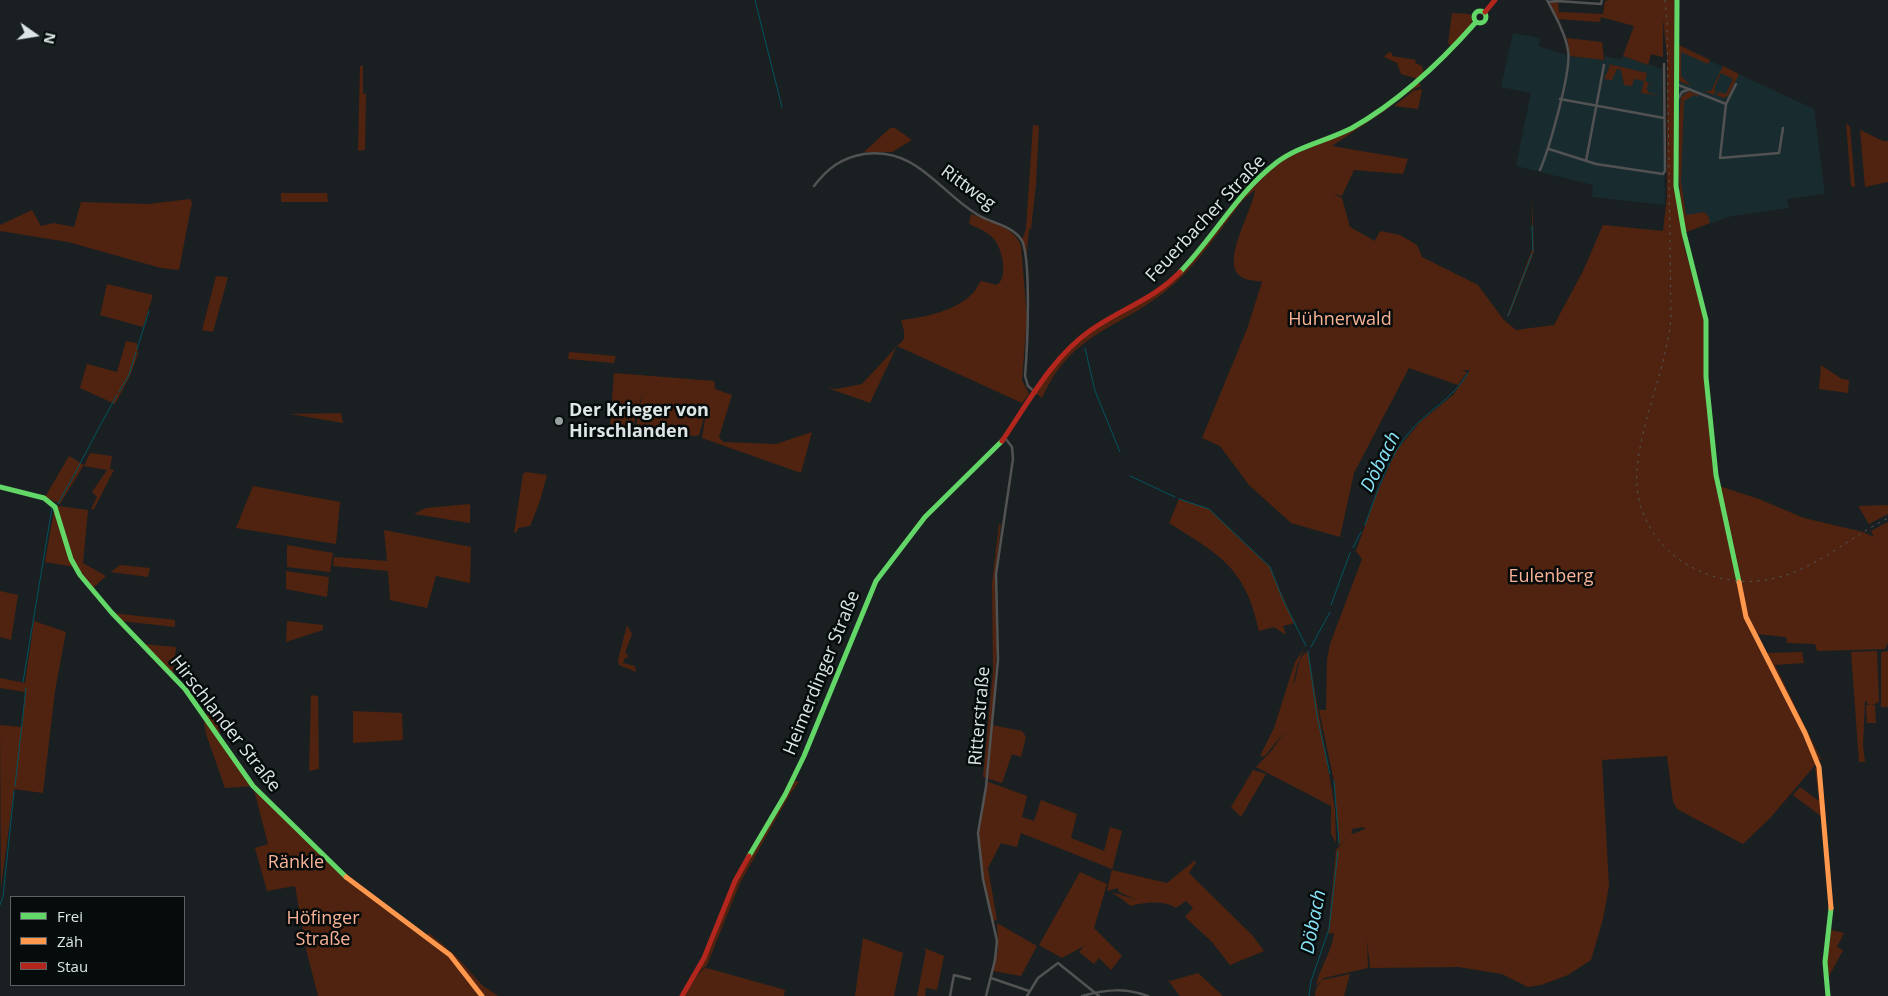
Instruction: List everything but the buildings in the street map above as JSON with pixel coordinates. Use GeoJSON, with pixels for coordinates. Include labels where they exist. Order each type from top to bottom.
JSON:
{"type":"FeatureCollection","features":[{"type":"Feature","properties":{"kind":"main road"},"geometry":{"type":"LineString","coordinates":[[1485,12],[1495,0]]}},
{"type":"Feature","properties":{"kind":"main road"},"geometry":{"type":"LineString","coordinates":[[1677,0],[1676,186],[1684,233],[1706,320],[1706,377],[1716,475],[1740,593],[1752,632],[1805,733],[1820,770],[1831,904],[1825,962],[1828,996]]}},
{"type":"Feature","properties":{"kind":"main road"},"geometry":{"type":"LineString","coordinates":[[1479,11],[1485,12],[1487,16],[1485,22],[1476,22],[1475,13],[1479,11]]}},
{"type":"Feature","properties":{"kind":"main road","name":"Feuerbacher Straße"},"geometry":{"type":"LineString","coordinates":[[1036,393],[1058,361],[1083,336],[1147,299],[1171,280],[1260,176],[1294,152],[1334,136],[1369,117],[1438,64],[1476,22]]}},
{"type":"Feature","properties":{"kind":"main road","name":"Heimerdinger Straße"},"geometry":{"type":"LineString","coordinates":[[682,996],[704,958],[733,886],[785,795],[804,756],[876,581],[925,517],[984,463],[1005,438],[1036,393]]}},
{"type":"Feature","properties":{"kind":"main road","name":"Hirschlander Straße"},"geometry":{"type":"LineString","coordinates":[[0,488],[44,498],[55,506],[71,559],[80,575],[112,613],[185,689],[253,786],[341,873],[450,955],[479,994]]}},
{"type":"Feature","properties":{"kind":"street"},"geometry":{"type":"LineString","coordinates":[[1540,170],[1549,149],[1568,52],[1548,1],[1581,1],[1601,4],[1602,0]]}},
{"type":"Feature","properties":{"kind":"street"},"geometry":{"type":"LineString","coordinates":[[1549,149],[1586,161],[1632,170],[1664,173],[1664,64]]}},
{"type":"Feature","properties":{"kind":"street"},"geometry":{"type":"LineString","coordinates":[[1586,161],[1604,65]]}},
{"type":"Feature","properties":{"kind":"street"},"geometry":{"type":"LineString","coordinates":[[1736,84],[1726,104],[1720,158],[1779,153],[1783,128]]}},
{"type":"Feature","properties":{"kind":"street"},"geometry":{"type":"LineString","coordinates":[[1676,85],[1684,90],[1692,89]]}},
{"type":"Feature","properties":{"kind":"street"},"geometry":{"type":"LineString","coordinates":[[1676,85],[1692,89],[1726,104]]}},
{"type":"Feature","properties":{"kind":"street"},"geometry":{"type":"LineString","coordinates":[[1677,101],[1684,90]]}},
{"type":"Feature","properties":{"kind":"street"},"geometry":{"type":"LineString","coordinates":[[1560,99],[1664,118]]}},
{"type":"Feature","properties":{"kind":"street","name":"Rittweg"},"geometry":{"type":"LineString","coordinates":[[814,186],[827,169],[842,160],[868,154],[889,154],[903,158],[923,170],[978,216],[1015,233],[1023,246],[1028,306],[1025,376],[1028,386],[1036,393]]}},
{"type":"Feature","properties":{"kind":"street","name":"Ritterstraße"},"geometry":{"type":"LineString","coordinates":[[986,996],[997,941],[983,883],[978,833],[986,787],[998,660],[996,574],[1013,459],[1012,447],[1005,438]]}},
{"type":"Feature","properties":{"kind":"street"},"geometry":{"type":"LineString","coordinates":[[1028,996],[1029,991],[1038,978],[1058,963],[1099,996]]}},
{"type":"Feature","properties":{"kind":"street"},"geometry":{"type":"LineString","coordinates":[[950,996],[954,975],[970,979]]}},
{"type":"Feature","properties":{"kind":"street"},"geometry":{"type":"LineString","coordinates":[[990,978],[1029,991]]}},
{"type":"Feature","properties":{"kind":"street"},"geometry":{"type":"LineString","coordinates":[[1082,996],[1096,992],[1133,990],[1148,996]]}},
{"type":"Feature","properties":{"kind":"shaded area"},"geometry":{"type":"Polygon","coordinates":[[[1513,33],[1540,38],[1538,46],[1570,56],[1605,60],[1605,56],[1621,60],[1623,56],[1662,69],[1665,205],[1592,197],[1593,185],[1516,166],[1531,93],[1501,87],[1513,33]]]}},
{"type":"Feature","properties":{"kind":"shaded area"},"geometry":{"type":"Polygon","coordinates":[[[1678,46],[1814,109],[1825,194],[1787,199],[1789,208],[1732,216],[1685,232],[1679,192],[1678,46]]]}},
{"type":"Feature","properties":{"kind":"green space","name":"Eulenberg"},"geometry":{"type":"Polygon","coordinates":[[[1676,0],[1674,182],[1684,246],[1705,321],[1705,372],[1716,485],[1759,499],[1804,518],[1863,532],[1874,537],[1871,531],[1888,522],[1888,643],[1885,649],[1817,651],[1815,644],[1787,643],[1786,637],[1755,634],[1749,627],[1804,734],[1816,764],[1771,817],[1743,844],[1677,809],[1673,802],[1667,756],[1602,760],[1609,886],[1603,919],[1591,960],[1568,975],[1541,985],[1528,987],[1502,974],[1458,967],[1370,968],[1367,939],[1368,968],[1324,978],[1316,986],[1333,940],[1334,933],[1328,934],[1336,850],[1350,835],[1339,846],[1334,781],[1319,710],[1326,710],[1327,659],[1330,644],[1362,559],[1356,551],[1376,495],[1396,451],[1420,422],[1453,395],[1470,370],[1461,370],[1467,372],[1458,385],[1409,368],[1354,473],[1340,537],[1291,523],[1249,485],[1220,446],[1202,438],[1247,329],[1262,282],[1242,278],[1235,269],[1234,259],[1236,247],[1255,190],[1243,200],[1188,271],[1148,304],[1082,345],[1067,359],[1054,376],[1042,398],[1036,393],[1064,357],[1089,333],[1107,320],[1161,289],[1180,272],[1248,189],[1263,178],[1262,176],[1288,157],[1350,131],[1419,82],[1421,86],[1410,91],[1383,112],[1332,146],[1408,159],[1403,174],[1354,170],[1342,196],[1333,194],[1342,198],[1350,227],[1375,241],[1380,231],[1400,235],[1417,245],[1422,257],[1478,285],[1503,319],[1516,330],[1554,325],[1583,271],[1603,225],[1663,231],[1667,197],[1667,56],[1663,19],[1663,57],[1651,54],[1648,65],[1623,56],[1634,26],[1601,17],[1600,22],[1556,19],[1550,2],[1558,1],[1559,12],[1603,14],[1605,1],[1676,0]],[[1364,827],[1352,829],[1350,835],[1365,829],[1364,827]]]}},
{"type":"Feature","properties":{"kind":"green space"},"geometry":{"type":"Polygon","coordinates":[[[1452,13],[1470,14],[1473,19],[1470,26],[1453,46],[1448,44],[1452,13]]]}},
{"type":"Feature","properties":{"kind":"green space"},"geometry":{"type":"Polygon","coordinates":[[[1567,38],[1602,42],[1604,60],[1570,56],[1567,38]]]}},
{"type":"Feature","properties":{"kind":"green space"},"geometry":{"type":"Polygon","coordinates":[[[1679,45],[1710,60],[1708,64],[1681,52],[1681,76],[1691,86],[1679,81],[1679,45]]]}},
{"type":"Feature","properties":{"kind":"green space"},"geometry":{"type":"Polygon","coordinates":[[[1389,52],[1392,53],[1392,56],[1416,60],[1415,63],[1422,66],[1424,74],[1418,79],[1401,74],[1397,63],[1384,57],[1389,52]]]}},
{"type":"Feature","properties":{"kind":"green space"},"geometry":{"type":"Polygon","coordinates":[[[1608,64],[1647,73],[1645,81],[1653,84],[1648,83],[1647,90],[1649,93],[1660,96],[1641,93],[1644,81],[1634,79],[1632,86],[1624,85],[1621,70],[1617,69],[1612,80],[1604,79],[1610,66],[1608,64]]]}},
{"type":"Feature","properties":{"kind":"green space"},"geometry":{"type":"Polygon","coordinates":[[[360,66],[363,66],[363,94],[366,94],[365,150],[358,151],[360,66]]]}},
{"type":"Feature","properties":{"kind":"green space"},"geometry":{"type":"Polygon","coordinates":[[[1723,66],[1739,74],[1728,96],[1724,98],[1716,95],[1719,92],[1726,94],[1733,79],[1721,73],[1714,89],[1716,90],[1714,95],[1704,91],[1711,91],[1723,66]]]}},
{"type":"Feature","properties":{"kind":"green space"},"geometry":{"type":"Polygon","coordinates":[[[1421,89],[1418,109],[1394,106],[1413,91],[1421,89]]]}},
{"type":"Feature","properties":{"kind":"green space"},"geometry":{"type":"Polygon","coordinates":[[[1689,91],[1698,95],[1698,97],[1694,95],[1684,101],[1681,181],[1686,215],[1705,212],[1710,223],[1684,233],[1680,199],[1678,148],[1681,97],[1689,91]]]}},
{"type":"Feature","properties":{"kind":"green space"},"geometry":{"type":"Polygon","coordinates":[[[1846,123],[1850,127],[1855,187],[1851,186],[1846,123]]]}},
{"type":"Feature","properties":{"kind":"green space"},"geometry":{"type":"Polygon","coordinates":[[[1033,125],[1039,126],[1036,185],[1026,261],[1022,240],[1026,229],[1033,125]]]}},
{"type":"Feature","properties":{"kind":"green space"},"geometry":{"type":"Polygon","coordinates":[[[890,128],[895,128],[912,140],[892,152],[864,152],[890,128]]]}},
{"type":"Feature","properties":{"kind":"green space"},"geometry":{"type":"Polygon","coordinates":[[[1860,130],[1883,141],[1888,141],[1888,182],[1865,187],[1860,130]]]}},
{"type":"Feature","properties":{"kind":"green space"},"geometry":{"type":"Polygon","coordinates":[[[281,193],[327,193],[328,202],[281,202],[281,193]]]}},
{"type":"Feature","properties":{"kind":"green space"},"geometry":{"type":"Polygon","coordinates":[[[1532,195],[1534,252],[1509,316],[1507,316],[1532,250],[1532,195]]]}},
{"type":"Feature","properties":{"kind":"green space"},"geometry":{"type":"Polygon","coordinates":[[[190,199],[192,202],[179,270],[161,268],[68,242],[0,231],[0,225],[32,210],[41,226],[53,223],[74,227],[81,202],[148,204],[190,199]]]}},
{"type":"Feature","properties":{"kind":"green space"},"geometry":{"type":"Polygon","coordinates":[[[971,214],[1007,229],[1018,239],[1021,246],[1027,318],[1022,380],[1029,394],[1022,403],[897,346],[904,339],[901,320],[928,315],[957,305],[973,293],[981,281],[997,285],[1001,281],[1003,262],[999,248],[993,238],[969,224],[971,214]]]}},
{"type":"Feature","properties":{"kind":"green space"},"geometry":{"type":"Polygon","coordinates":[[[216,276],[228,277],[213,332],[202,330],[216,276]]]}},
{"type":"Feature","properties":{"kind":"green space"},"geometry":{"type":"Polygon","coordinates":[[[107,284],[153,295],[143,327],[100,315],[107,284]]]}},
{"type":"Feature","properties":{"kind":"green space"},"geometry":{"type":"Polygon","coordinates":[[[126,341],[137,343],[138,354],[130,376],[115,404],[80,388],[87,364],[117,372],[126,341]]]}},
{"type":"Feature","properties":{"kind":"green space"},"geometry":{"type":"Polygon","coordinates":[[[897,347],[870,403],[828,388],[836,389],[862,384],[897,347]]]}},
{"type":"Feature","properties":{"kind":"green space"},"geometry":{"type":"Polygon","coordinates":[[[569,352],[616,356],[614,363],[568,359],[569,352]]]}},
{"type":"Feature","properties":{"kind":"green space"},"geometry":{"type":"Polygon","coordinates":[[[1821,365],[1842,379],[1849,380],[1848,393],[1819,389],[1821,365]]]}},
{"type":"Feature","properties":{"kind":"green space"},"geometry":{"type":"Polygon","coordinates":[[[614,373],[714,381],[715,389],[732,395],[719,437],[723,442],[776,444],[812,432],[801,473],[702,438],[707,407],[699,435],[638,431],[635,430],[643,392],[632,430],[610,427],[614,373]]]}},
{"type":"Feature","properties":{"kind":"green space"},"geometry":{"type":"Polygon","coordinates":[[[341,413],[343,423],[290,414],[341,413]]]}},
{"type":"Feature","properties":{"kind":"green space"},"geometry":{"type":"Polygon","coordinates":[[[90,453],[112,456],[110,469],[114,470],[94,509],[91,509],[97,497],[92,492],[107,470],[84,466],[90,453]]]}},
{"type":"Feature","properties":{"kind":"green space"},"geometry":{"type":"Polygon","coordinates":[[[69,456],[84,465],[60,504],[45,497],[69,456]]]}},
{"type":"Feature","properties":{"kind":"green space"},"geometry":{"type":"Polygon","coordinates":[[[526,472],[547,475],[540,501],[530,526],[518,528],[517,532],[514,533],[523,474],[526,472]]]}},
{"type":"Feature","properties":{"kind":"green space"},"geometry":{"type":"Polygon","coordinates":[[[253,486],[340,502],[336,544],[236,528],[253,486]]]}},
{"type":"Feature","properties":{"kind":"green space"},"geometry":{"type":"Polygon","coordinates":[[[1179,499],[1209,509],[1270,567],[1294,623],[1283,626],[1286,635],[1274,627],[1259,631],[1246,592],[1238,577],[1228,565],[1203,545],[1169,523],[1179,499]]]}},
{"type":"Feature","properties":{"kind":"green space"},"geometry":{"type":"Polygon","coordinates":[[[470,504],[470,523],[414,514],[426,508],[470,504]]]}},
{"type":"Feature","properties":{"kind":"green space"},"geometry":{"type":"Polygon","coordinates":[[[1888,505],[1888,514],[1869,524],[1858,506],[1888,505]]]}},
{"type":"Feature","properties":{"kind":"green space"},"geometry":{"type":"Polygon","coordinates":[[[55,507],[88,510],[83,563],[106,576],[92,589],[75,567],[45,562],[54,510],[55,507]]]}},
{"type":"Feature","properties":{"kind":"green space"},"geometry":{"type":"Polygon","coordinates":[[[999,524],[1001,524],[995,579],[997,647],[992,725],[1022,731],[1026,737],[1021,757],[1012,754],[1002,783],[983,777],[993,671],[992,583],[999,524]]]}},
{"type":"Feature","properties":{"kind":"green space"},"geometry":{"type":"Polygon","coordinates":[[[384,530],[471,547],[470,583],[436,576],[427,608],[390,600],[388,571],[333,566],[334,557],[387,561],[384,530]]]}},
{"type":"Feature","properties":{"kind":"green space"},"geometry":{"type":"Polygon","coordinates":[[[287,545],[333,553],[330,572],[287,567],[287,545]]]}},
{"type":"Feature","properties":{"kind":"green space"},"geometry":{"type":"Polygon","coordinates":[[[120,565],[150,568],[148,577],[111,572],[120,565]]]}},
{"type":"Feature","properties":{"kind":"green space"},"geometry":{"type":"Polygon","coordinates":[[[286,571],[329,577],[327,597],[286,589],[286,571]]]}},
{"type":"Feature","properties":{"kind":"green space"},"geometry":{"type":"Polygon","coordinates":[[[0,591],[18,595],[11,640],[0,637],[0,591]]]}},
{"type":"Feature","properties":{"kind":"green space"},"geometry":{"type":"Polygon","coordinates":[[[112,613],[175,620],[175,627],[120,621],[112,613]]]}},
{"type":"Feature","properties":{"kind":"green space"},"geometry":{"type":"Polygon","coordinates":[[[34,621],[66,632],[55,691],[43,793],[14,789],[1,888],[0,725],[22,727],[25,692],[0,688],[0,678],[25,683],[34,621]]]}},
{"type":"Feature","properties":{"kind":"green space"},"geometry":{"type":"Polygon","coordinates":[[[287,621],[323,625],[323,630],[286,642],[287,621]]]}},
{"type":"Feature","properties":{"kind":"green space"},"geometry":{"type":"Polygon","coordinates":[[[627,625],[632,634],[625,653],[628,655],[623,663],[635,666],[636,672],[619,665],[618,660],[627,625]]]}},
{"type":"Feature","properties":{"kind":"green space"},"geometry":{"type":"Polygon","coordinates":[[[142,644],[176,647],[173,676],[142,644]]]}},
{"type":"Feature","properties":{"kind":"green space"},"geometry":{"type":"Polygon","coordinates":[[[1304,649],[1297,666],[1293,685],[1301,658],[1308,651],[1335,809],[1336,843],[1331,834],[1331,806],[1256,767],[1272,750],[1285,731],[1265,756],[1261,757],[1274,728],[1295,662],[1304,649]]]}},
{"type":"Feature","properties":{"kind":"green space"},"geometry":{"type":"Polygon","coordinates":[[[1877,651],[1879,702],[1872,705],[1875,705],[1876,723],[1867,723],[1866,705],[1869,705],[1865,700],[1863,746],[1865,762],[1859,762],[1851,652],[1877,651]]]}},
{"type":"Feature","properties":{"kind":"green space"},"geometry":{"type":"Polygon","coordinates":[[[1888,651],[1888,707],[1881,707],[1881,652],[1888,651]]]}},
{"type":"Feature","properties":{"kind":"green space"},"geometry":{"type":"Polygon","coordinates":[[[1802,652],[1804,663],[1775,665],[1821,759],[1834,761],[1818,759],[1765,653],[1802,652]]]}},
{"type":"Feature","properties":{"kind":"green space"},"geometry":{"type":"Polygon","coordinates":[[[311,695],[318,696],[319,769],[309,771],[311,695]]]}},
{"type":"Feature","properties":{"kind":"green space"},"geometry":{"type":"Polygon","coordinates":[[[353,711],[402,713],[403,740],[353,743],[353,711]]]}},
{"type":"Feature","properties":{"kind":"green space"},"geometry":{"type":"Polygon","coordinates":[[[217,713],[220,740],[253,786],[225,788],[206,734],[203,715],[217,713]]]}},
{"type":"Feature","properties":{"kind":"green space"},"geometry":{"type":"Polygon","coordinates":[[[1818,767],[1822,817],[1793,795],[1800,787],[1819,801],[1815,768],[1818,767]]]}},
{"type":"Feature","properties":{"kind":"green space"},"geometry":{"type":"Polygon","coordinates":[[[1253,770],[1266,774],[1241,817],[1231,807],[1253,770]]]}},
{"type":"Feature","properties":{"kind":"green space"},"geometry":{"type":"Polygon","coordinates":[[[793,780],[799,782],[790,794],[740,883],[707,965],[698,973],[713,943],[732,888],[793,780]]]}},
{"type":"Feature","properties":{"kind":"green space"},"geometry":{"type":"Polygon","coordinates":[[[986,781],[1027,796],[1022,817],[1034,821],[1041,800],[1077,814],[1071,838],[1104,851],[1110,827],[1122,831],[1112,870],[1167,883],[1194,861],[1196,862],[1189,873],[1253,936],[1264,951],[1230,965],[1212,942],[1185,917],[1193,908],[1186,901],[1176,908],[1171,905],[1154,903],[1131,906],[1112,892],[1137,900],[1119,892],[1118,888],[1107,891],[1112,869],[1021,833],[1017,847],[1001,843],[988,868],[997,920],[993,921],[982,868],[979,840],[981,813],[984,813],[981,812],[986,781]]]}},
{"type":"Feature","properties":{"kind":"green space"},"geometry":{"type":"Polygon","coordinates":[[[253,786],[325,858],[427,936],[429,933],[456,956],[482,985],[498,996],[482,996],[478,992],[479,996],[318,996],[307,953],[295,886],[267,891],[255,848],[268,844],[253,786]]]}},
{"type":"Feature","properties":{"kind":"green space"},"geometry":{"type":"Polygon","coordinates":[[[1080,872],[1107,884],[1094,928],[1122,956],[1111,970],[1099,958],[1094,964],[1079,952],[1084,946],[1062,958],[1039,945],[1080,872]]]}},
{"type":"Feature","properties":{"kind":"green space"},"geometry":{"type":"Polygon","coordinates":[[[997,923],[1037,946],[1021,976],[993,971],[998,950],[997,923]]]}},
{"type":"Feature","properties":{"kind":"green space"},"geometry":{"type":"Polygon","coordinates":[[[1831,930],[1844,933],[1837,947],[1843,950],[1827,980],[1827,957],[1831,930]]]}},
{"type":"Feature","properties":{"kind":"green space"},"geometry":{"type":"Polygon","coordinates":[[[863,938],[903,953],[894,996],[855,996],[863,938]]]}},
{"type":"Feature","properties":{"kind":"green space"},"geometry":{"type":"Polygon","coordinates":[[[924,948],[944,956],[937,990],[926,988],[925,996],[917,996],[926,951],[924,948]]]}},
{"type":"Feature","properties":{"kind":"green space"},"geometry":{"type":"Polygon","coordinates":[[[706,967],[706,971],[707,968],[785,990],[784,996],[684,996],[698,974],[706,967]]]}},
{"type":"Feature","properties":{"kind":"green space"},"geometry":{"type":"Polygon","coordinates":[[[1198,973],[1223,996],[1180,996],[1167,979],[1170,981],[1198,973]]]}},
{"type":"Feature","properties":{"kind":"green space"},"geometry":{"type":"Polygon","coordinates":[[[1350,974],[1344,996],[1315,996],[1316,989],[1322,980],[1350,974]]]}},
{"type":"Feature","properties":{"kind":"waterway"},"geometry":{"type":"LineString","coordinates":[[755,0],[782,107]]}},
{"type":"Feature","properties":{"kind":"waterway","name":"Döbach"},"geometry":{"type":"LineString","coordinates":[[1532,226],[1533,251]]}},
{"type":"Feature","properties":{"kind":"waterway","name":"Döbach"},"geometry":{"type":"LineString","coordinates":[[1508,316],[1532,254]]}},
{"type":"Feature","properties":{"kind":"waterway"},"geometry":{"type":"LineString","coordinates":[[137,349],[149,311]]}},
{"type":"Feature","properties":{"kind":"waterway"},"geometry":{"type":"LineString","coordinates":[[1085,348],[1095,391],[1120,452]]}},
{"type":"Feature","properties":{"kind":"waterway"},"geometry":{"type":"LineString","coordinates":[[119,392],[129,375],[136,352]]}},
{"type":"Feature","properties":{"kind":"waterway","name":"Döbach"},"geometry":{"type":"LineString","coordinates":[[1365,525],[1384,474],[1397,449],[1413,428],[1442,403],[1468,373]]}},
{"type":"Feature","properties":{"kind":"waterway"},"geometry":{"type":"LineString","coordinates":[[58,504],[117,395]]}},
{"type":"Feature","properties":{"kind":"waterway"},"geometry":{"type":"LineString","coordinates":[[1130,476],[1175,497]]}},
{"type":"Feature","properties":{"kind":"waterway"},"geometry":{"type":"LineString","coordinates":[[1179,499],[1209,509],[1270,567],[1283,600],[1306,646]]}},
{"type":"Feature","properties":{"kind":"waterway"},"geometry":{"type":"LineString","coordinates":[[23,682],[52,508]]}},
{"type":"Feature","properties":{"kind":"waterway","name":"Döbach"},"geometry":{"type":"LineString","coordinates":[[1353,548],[1361,532]]}},
{"type":"Feature","properties":{"kind":"waterway","name":"Döbach"},"geometry":{"type":"LineString","coordinates":[[1331,605],[1350,553]]}},
{"type":"Feature","properties":{"kind":"waterway","name":"Döbach"},"geometry":{"type":"LineString","coordinates":[[1311,647],[1330,612]]}},
{"type":"Feature","properties":{"kind":"waterway","name":"Döbach"},"geometry":{"type":"LineString","coordinates":[[1308,651],[1317,716],[1330,774]]}},
{"type":"Feature","properties":{"kind":"waterway"},"geometry":{"type":"LineString","coordinates":[[15,786],[26,688]]}},
{"type":"Feature","properties":{"kind":"waterway","name":"Döbach"},"geometry":{"type":"LineString","coordinates":[[1334,781],[1339,843]]}},
{"type":"Feature","properties":{"kind":"waterway"},"geometry":{"type":"LineString","coordinates":[[0,905],[3,897],[14,791]]}},
{"type":"Feature","properties":{"kind":"waterway","name":"Döbach"},"geometry":{"type":"LineString","coordinates":[[1309,996],[1311,981],[1329,929],[1338,851]]}},
{"type":"Feature","properties":{"kind":"railway"},"geometry":{"type":"LineString","coordinates":[[1665,0],[1667,21],[1671,318],[1664,357],[1639,451],[1637,470],[1639,498],[1648,523],[1663,545],[1682,562],[1706,574],[1731,580],[1759,581],[1786,575],[1812,564],[1888,518]]}},
{"type":"Feature","properties":{"kind":"traffic: fast"},"geometry":{"type":"LineString","coordinates":[[1677,0],[1676,186],[1684,233],[1706,320],[1706,377],[1716,475],[1739,582]]}},
{"type":"Feature","properties":{"kind":"traffic: fast"},"geometry":{"type":"LineString","coordinates":[[1482,11],[1485,12],[1486,17],[1485,22],[1478,23],[1475,22],[1474,15],[1475,12],[1482,11]]}},
{"type":"Feature","properties":{"kind":"traffic: fast"},"geometry":{"type":"LineString","coordinates":[[1180,272],[1237,201],[1276,163],[1294,152],[1352,128],[1387,106],[1434,66],[1476,22]]}},
{"type":"Feature","properties":{"kind":"traffic: fast"},"geometry":{"type":"LineString","coordinates":[[749,856],[785,795],[804,756],[876,581],[925,517],[1002,441]]}},
{"type":"Feature","properties":{"kind":"traffic: fast"},"geometry":{"type":"LineString","coordinates":[[0,487],[44,498],[55,507],[71,559],[80,575],[112,613],[185,689],[253,786],[346,877]]}},
{"type":"Feature","properties":{"kind":"traffic: fast"},"geometry":{"type":"LineString","coordinates":[[1828,996],[1825,962],[1831,908]]}},
{"type":"Feature","properties":{"kind":"traffic: slow"},"geometry":{"type":"LineString","coordinates":[[1739,582],[1746,617],[1805,733],[1819,767],[1831,908]]}},
{"type":"Feature","properties":{"kind":"traffic: slow"},"geometry":{"type":"LineString","coordinates":[[346,877],[450,955],[482,996]]}},
{"type":"Feature","properties":{"kind":"traffic: jam"},"geometry":{"type":"LineString","coordinates":[[1485,12],[1495,0]]}},
{"type":"Feature","properties":{"kind":"traffic: jam"},"geometry":{"type":"LineString","coordinates":[[1002,441],[1042,381],[1064,353],[1091,330],[1148,297],[1180,272]]}},
{"type":"Feature","properties":{"kind":"traffic: jam"},"geometry":{"type":"LineString","coordinates":[[682,996],[704,958],[735,881],[749,856]]}},
{"type":"Feature","properties":{"kind":"place","name":"Der Krieger von Hirschlanden"},"geometry":{"type":"Point","coordinates":[559,421]}},
{"type":"Feature","properties":{"kind":"park label","name":"Hühnerwald"},"geometry":{"type":"Point","coordinates":[1340,320]}},
{"type":"Feature","properties":{"kind":"park label","name":"Ränkle"},"geometry":{"type":"Point","coordinates":[296,863]}},
{"type":"Feature","properties":{"kind":"park label","name":"Höfinger Straße"},"geometry":{"type":"Point","coordinates":[323,930]}}]}
